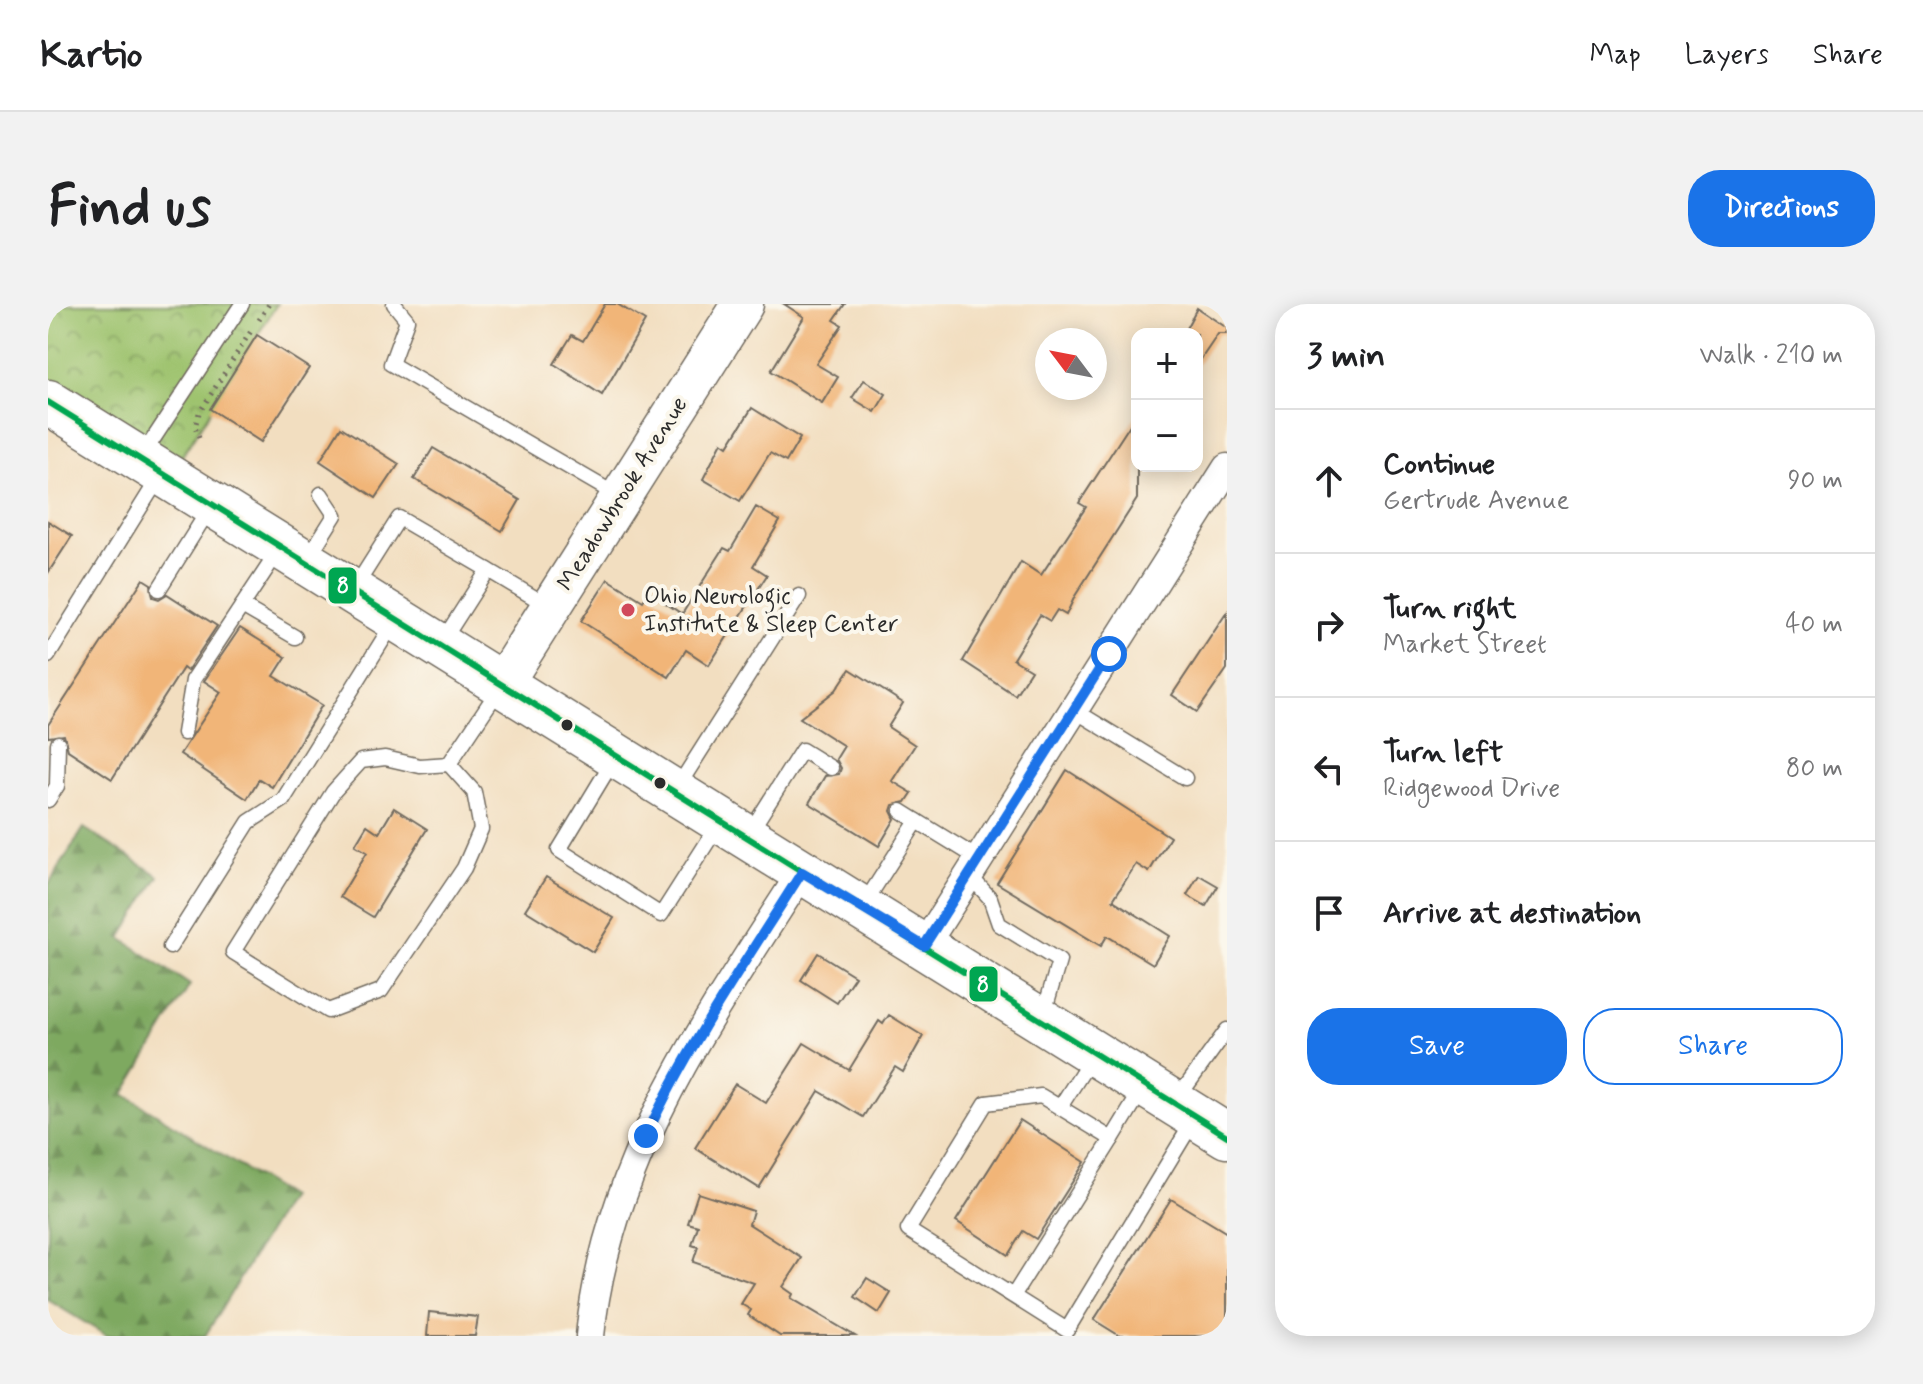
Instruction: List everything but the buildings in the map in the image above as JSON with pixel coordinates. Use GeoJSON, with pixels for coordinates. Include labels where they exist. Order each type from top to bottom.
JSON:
{"type":"FeatureCollection","features":[{"type":"Feature","properties":{"kind":"main road"},"geometry":{"type":"LineString","coordinates":[[48,402],[1186,1110]]}},
{"type":"Feature","properties":{"kind":"street","name":"Meadowbrook Avenue"},"geometry":{"type":"LineString","coordinates":[[502,684],[743,304]]}},
{"type":"Feature","properties":{"kind":"street"},"geometry":{"type":"LineString","coordinates":[[924,946],[1227,468]]}},
{"type":"Feature","properties":{"kind":"street"},"geometry":{"type":"LineString","coordinates":[[597,1332],[613,1221],[642,1144],[697,1039],[802,872]]}},
{"type":"Feature","properties":{"kind":"lane"},"geometry":{"type":"LineString","coordinates":[[48,656],[242,304]]}},
{"type":"Feature","properties":{"kind":"lane"},"geometry":{"type":"LineString","coordinates":[[394,304],[407,320],[391,364],[621,497]]}},
{"type":"Feature","properties":{"kind":"lane"},"geometry":{"type":"LineString","coordinates":[[184,733],[193,680],[242,606],[335,515],[321,494]]}},
{"type":"Feature","properties":{"kind":"lane"},"geometry":{"type":"LineString","coordinates":[[159,589],[213,504]]}},
{"type":"Feature","properties":{"kind":"lane"},"geometry":{"type":"LineString","coordinates":[[353,591],[399,518],[551,607]]}},
{"type":"Feature","properties":{"kind":"lane"},"geometry":{"type":"LineString","coordinates":[[440,645],[488,570]]}},
{"type":"Feature","properties":{"kind":"lane"},"geometry":{"type":"LineString","coordinates":[[675,792],[799,596]]}},
{"type":"Feature","properties":{"kind":"lane"},"geometry":{"type":"LineString","coordinates":[[242,606],[295,637]]}},
{"type":"Feature","properties":{"kind":"lane"},"geometry":{"type":"LineString","coordinates":[[170,947],[249,822],[283,800],[397,619]]}},
{"type":"Feature","properties":{"kind":"lane"},"geometry":{"type":"LineString","coordinates":[[449,764],[502,684]]}},
{"type":"Feature","properties":{"kind":"lane"},"geometry":{"type":"LineString","coordinates":[[1074,710],[1185,778]]}},
{"type":"Feature","properties":{"kind":"lane"},"geometry":{"type":"LineString","coordinates":[[48,800],[57,786],[58,743]]}},
{"type":"Feature","properties":{"kind":"lane"},"geometry":{"type":"LineString","coordinates":[[616,756],[559,850],[661,915],[802,750],[831,768]]}},
{"type":"Feature","properties":{"kind":"lane"},"geometry":{"type":"LineString","coordinates":[[385,758],[420,766],[449,764],[474,792],[481,829],[464,868],[381,991],[328,1011],[233,952],[333,792],[361,761],[385,758]]}},
{"type":"Feature","properties":{"kind":"lane"},"geometry":{"type":"LineString","coordinates":[[901,811],[974,867],[999,924],[1059,961],[1042,1020]]}},
{"type":"Feature","properties":{"kind":"lane"},"geometry":{"type":"LineString","coordinates":[[861,908],[917,821]]}},
{"type":"Feature","properties":{"kind":"lane"},"geometry":{"type":"LineString","coordinates":[[1112,1139],[1041,1096],[986,1103],[908,1230],[1070,1333],[1227,1030]]}},
{"type":"Feature","properties":{"kind":"lane"},"geometry":{"type":"LineString","coordinates":[[1060,1107],[1095,1053]]}},
{"type":"Feature","properties":{"kind":"lane"},"geometry":{"type":"LineString","coordinates":[[1013,1296],[1112,1139],[1186,1110]]}},
{"type":"Feature","properties":{"kind":"path"},"geometry":{"type":"LineString","coordinates":[[199,438],[195,427],[199,413],[269,304]]}},
{"type":"Feature","properties":{"kind":"green space"},"geometry":{"type":"Polygon","coordinates":[[[48,304],[277,304],[169,477],[48,402],[48,304]]]}},
{"type":"Feature","properties":{"kind":"green space"},"geometry":{"type":"Polygon","coordinates":[[[84,828],[159,876],[121,938],[190,985],[124,1094],[289,1197],[205,1336],[107,1336],[48,1300],[48,885],[84,828]]]}},
{"type":"Feature","properties":{"kind":"transit line","name":"8"},"geometry":{"type":"LineString","coordinates":[[48,402],[1227,1136]]}},
{"type":"Feature","properties":{"kind":"place","name":"Ohio Neurologic Institute & Sleep Center"},"geometry":{"type":"Point","coordinates":[628,610]}},
{"type":"Feature","properties":{"kind":"route"},"geometry":{"type":"LineString","coordinates":[[646,1136],[668,1087],[802,872],[924,946],[1109,654]]}}]}
